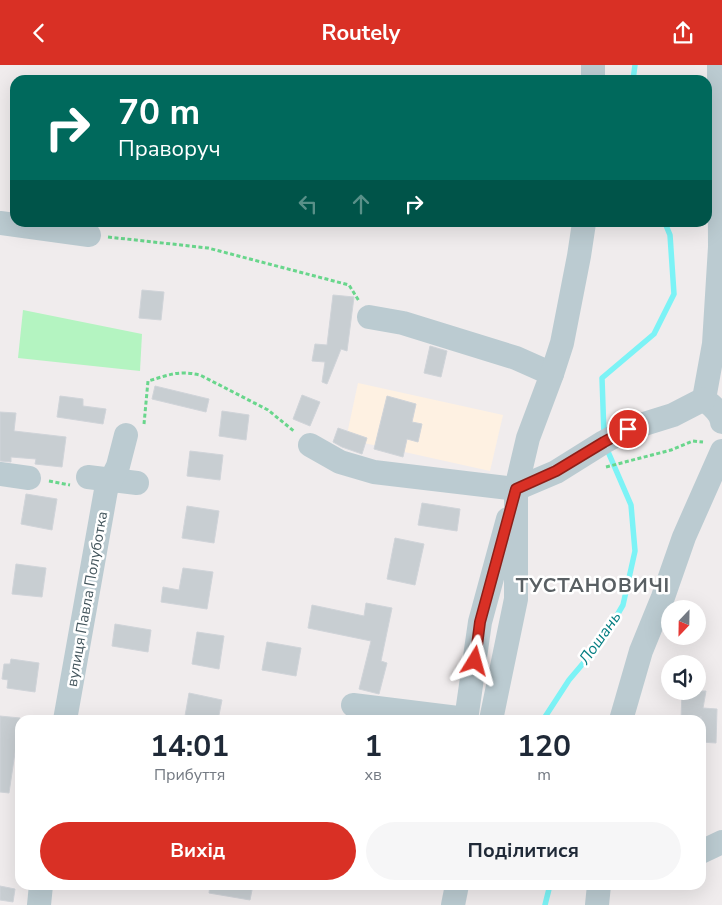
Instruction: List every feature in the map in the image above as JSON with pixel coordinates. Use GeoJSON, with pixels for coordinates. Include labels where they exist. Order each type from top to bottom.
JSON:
{"type":"FeatureCollection","features":[{"type":"Feature","properties":{"kind":"street"},"geometry":{"type":"LineString","coordinates":[[704,399],[714,344],[720,280],[719,65]]}},
{"type":"Feature","properties":{"kind":"street"},"geometry":{"type":"LineString","coordinates":[[30,227],[89,235]]}},
{"type":"Feature","properties":{"kind":"street"},"geometry":{"type":"LineString","coordinates":[[467,715],[480,622],[528,438],[562,343],[580,256],[584,227]]}},
{"type":"Feature","properties":{"kind":"street"},"geometry":{"type":"LineString","coordinates":[[369,317],[402,323],[507,355],[552,374]]}},
{"type":"Feature","properties":{"kind":"street"},"geometry":{"type":"LineString","coordinates":[[704,399],[714,408],[721,417],[722,422]]}},
{"type":"Feature","properties":{"kind":"street"},"geometry":{"type":"LineString","coordinates":[[310,445],[340,462],[374,472],[516,489],[556,471],[628,429],[673,415],[704,399]]}},
{"type":"Feature","properties":{"kind":"street","name":"вулиця Павла Полуботка"},"geometry":{"type":"LineString","coordinates":[[66,715],[106,490],[100,478],[118,466],[135,430]]}},
{"type":"Feature","properties":{"kind":"street"},"geometry":{"type":"LineString","coordinates":[[622,715],[640,651],[663,597],[712,447]]}},
{"type":"Feature","properties":{"kind":"street"},"geometry":{"type":"LineString","coordinates":[[0,474],[29,478]]}},
{"type":"Feature","properties":{"kind":"street"},"geometry":{"type":"LineString","coordinates":[[100,478],[137,483]]}},
{"type":"Feature","properties":{"kind":"street"},"geometry":{"type":"LineString","coordinates":[[492,715],[516,599],[516,489]]}},
{"type":"Feature","properties":{"kind":"street"},"geometry":{"type":"LineString","coordinates":[[353,705],[428,715]]}},
{"type":"Feature","properties":{"kind":"street"},"geometry":{"type":"LineString","coordinates":[[706,850],[722,843]]}},
{"type":"Feature","properties":{"kind":"street"},"geometry":{"type":"LineString","coordinates":[[38,905],[40,890]]}},
{"type":"Feature","properties":{"kind":"street"},"geometry":{"type":"LineString","coordinates":[[453,905],[456,890]]}},
{"type":"Feature","properties":{"kind":"street"},"geometry":{"type":"LineString","coordinates":[[597,905],[598,890]]}},
{"type":"Feature","properties":{"kind":"path"},"geometry":{"type":"LineString","coordinates":[[89,235],[208,248],[349,285],[369,317]]}},
{"type":"Feature","properties":{"kind":"path"},"geometry":{"type":"LineString","coordinates":[[135,430],[148,381],[175,373],[188,372],[200,375],[268,410],[310,445]]}},
{"type":"Feature","properties":{"kind":"path"},"geometry":{"type":"LineString","coordinates":[[600,468],[633,461],[694,441],[712,447]]}},
{"type":"Feature","properties":{"kind":"shaded area"},"geometry":{"type":"Polygon","coordinates":[[[358,383],[503,415],[490,471],[346,439],[358,383]]]}},
{"type":"Feature","properties":{"kind":"green space"},"geometry":{"type":"Polygon","coordinates":[[[23,310],[142,334],[140,371],[18,358],[23,310]]]}},
{"type":"Feature","properties":{"kind":"building"},"geometry":{"type":"Polygon","coordinates":[[[142,290],[164,292],[161,320],[139,318],[142,290]]]}},
{"type":"Feature","properties":{"kind":"building"},"geometry":{"type":"Polygon","coordinates":[[[333,295],[354,297],[347,351],[341,349],[327,384],[322,382],[325,362],[312,361],[315,344],[327,345],[333,295]]]}},
{"type":"Feature","properties":{"kind":"building"},"geometry":{"type":"Polygon","coordinates":[[[430,346],[447,351],[441,377],[424,373],[430,346]]]}},
{"type":"Feature","properties":{"kind":"building"},"geometry":{"type":"Polygon","coordinates":[[[155,386],[209,399],[206,412],[152,399],[155,386]]]}},
{"type":"Feature","properties":{"kind":"building"},"geometry":{"type":"Polygon","coordinates":[[[302,395],[320,402],[310,426],[293,419],[302,395]]]}},
{"type":"Feature","properties":{"kind":"building"},"geometry":{"type":"Polygon","coordinates":[[[60,396],[83,399],[83,406],[106,409],[103,424],[57,417],[60,396]]]}},
{"type":"Feature","properties":{"kind":"building"},"geometry":{"type":"Polygon","coordinates":[[[387,396],[416,404],[412,422],[422,424],[418,442],[407,439],[403,457],[374,449],[387,396]]]}},
{"type":"Feature","properties":{"kind":"building"},"geometry":{"type":"Polygon","coordinates":[[[222,411],[249,415],[246,440],[219,436],[222,411]]]}},
{"type":"Feature","properties":{"kind":"building"},"geometry":{"type":"Polygon","coordinates":[[[0,412],[16,413],[14,431],[66,437],[62,467],[35,464],[36,459],[11,457],[11,462],[0,461],[0,412]]]}},
{"type":"Feature","properties":{"kind":"building"},"geometry":{"type":"Polygon","coordinates":[[[338,428],[367,438],[362,454],[333,442],[338,428]]]}},
{"type":"Feature","properties":{"kind":"building"},"geometry":{"type":"Polygon","coordinates":[[[190,451],[223,455],[220,480],[187,476],[190,451]]]}},
{"type":"Feature","properties":{"kind":"building"},"geometry":{"type":"Polygon","coordinates":[[[26,494],[57,499],[52,530],[21,524],[26,494]]]}},
{"type":"Feature","properties":{"kind":"building"},"geometry":{"type":"Polygon","coordinates":[[[422,503],[460,509],[457,531],[418,525],[422,503]]]}},
{"type":"Feature","properties":{"kind":"building"},"geometry":{"type":"Polygon","coordinates":[[[187,506],[219,511],[214,543],[182,538],[187,506]]]}},
{"type":"Feature","properties":{"kind":"building"},"geometry":{"type":"Polygon","coordinates":[[[395,538],[424,544],[415,585],[387,579],[395,538]]]}},
{"type":"Feature","properties":{"kind":"building"},"geometry":{"type":"Polygon","coordinates":[[[16,564],[46,568],[42,597],[12,594],[16,564]]]}},
{"type":"Feature","properties":{"kind":"building"},"geometry":{"type":"Polygon","coordinates":[[[183,568],[213,572],[207,609],[161,602],[163,587],[179,590],[183,568]]]}},
{"type":"Feature","properties":{"kind":"building"},"geometry":{"type":"Polygon","coordinates":[[[366,603],[392,608],[381,661],[387,663],[379,694],[359,689],[371,641],[308,628],[312,605],[364,616],[366,603]]]}},
{"type":"Feature","properties":{"kind":"building"},"geometry":{"type":"Polygon","coordinates":[[[115,624],[151,630],[148,652],[112,646],[115,624]]]}},
{"type":"Feature","properties":{"kind":"building"},"geometry":{"type":"Polygon","coordinates":[[[197,632],[224,636],[219,669],[192,664],[197,632]]]}},
{"type":"Feature","properties":{"kind":"building"},"geometry":{"type":"Polygon","coordinates":[[[267,642],[301,648],[296,676],[262,670],[267,642]]]}},
{"type":"Feature","properties":{"kind":"building"},"geometry":{"type":"Polygon","coordinates":[[[11,659],[39,663],[35,692],[7,688],[8,680],[2,679],[4,664],[10,664],[11,659]]]}},
{"type":"Feature","properties":{"kind":"building"},"geometry":{"type":"Polygon","coordinates":[[[189,693],[222,700],[219,715],[185,715],[189,693]]]}},
{"type":"Feature","properties":{"kind":"building"},"geometry":{"type":"Polygon","coordinates":[[[682,700],[704,700],[703,708],[717,709],[716,743],[706,742],[706,715],[681,715],[682,700]]]}},
{"type":"Feature","properties":{"kind":"building"},"geometry":{"type":"Polygon","coordinates":[[[0,716],[15,718],[15,753],[9,793],[0,792],[0,716]]]}},
{"type":"Feature","properties":{"kind":"building"},"geometry":{"type":"Polygon","coordinates":[[[0,886],[15,889],[13,902],[0,900],[0,886]]]}},
{"type":"Feature","properties":{"kind":"building"},"geometry":{"type":"Polygon","coordinates":[[[209,890],[252,890],[250,900],[209,893],[209,890]]]}},
{"type":"Feature","properties":{"kind":"waterway","name":"Лошань"},"geometry":{"type":"LineString","coordinates":[[634,75],[635,65]]}},
{"type":"Feature","properties":{"kind":"waterway","name":"Лошань"},"geometry":{"type":"LineString","coordinates":[[604,435],[602,378],[654,334],[674,294],[670,235],[667,227]]}},
{"type":"Feature","properties":{"kind":"waterway","name":"Лошань"},"geometry":{"type":"LineString","coordinates":[[546,715],[569,680],[602,641],[623,605],[635,551],[631,505],[606,447]]}},
{"type":"Feature","properties":{"kind":"waterway","name":"Лошань"},"geometry":{"type":"LineString","coordinates":[[545,905],[549,890]]}},
{"type":"Feature","properties":{"kind":"district","name":"ТУСТАНОВИЧІ"},"geometry":{"type":"Point","coordinates":[593,585]}},
{"type":"Feature","properties":{"kind":"route"},"geometry":{"type":"LineString","coordinates":[[475,661],[480,622],[516,489],[556,471],[628,429]]}}]}
